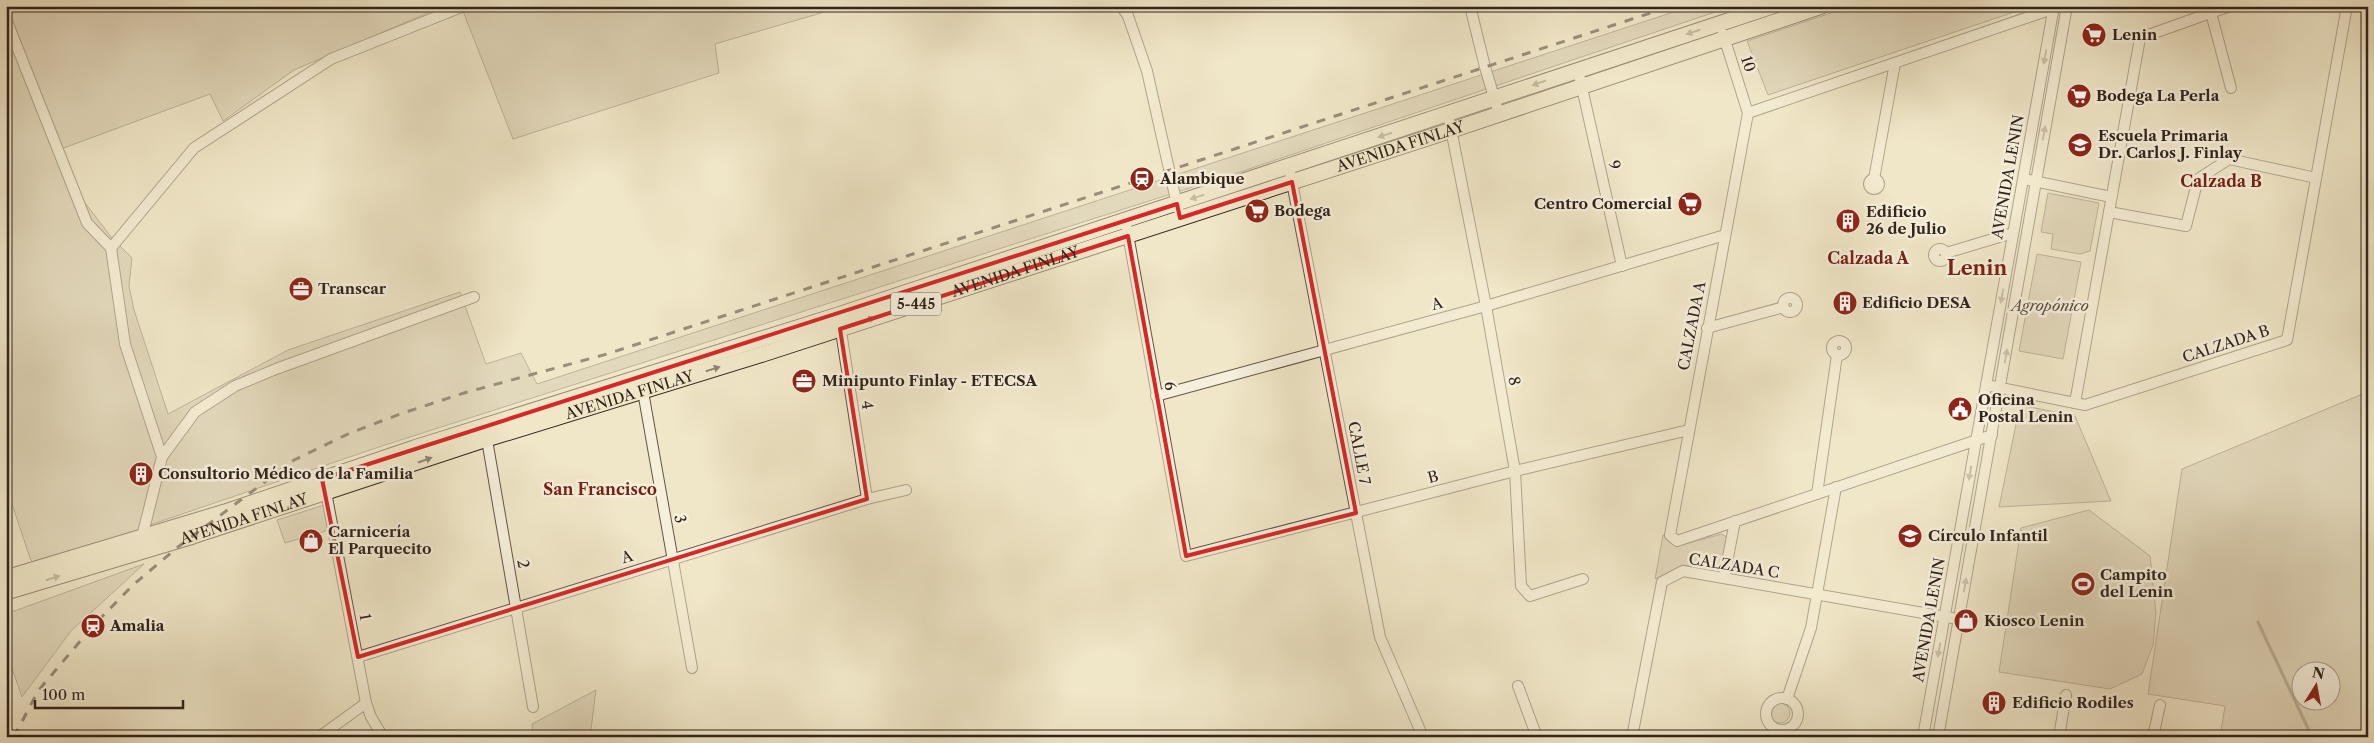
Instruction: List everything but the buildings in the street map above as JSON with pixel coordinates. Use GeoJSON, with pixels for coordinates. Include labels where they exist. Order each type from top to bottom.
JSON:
{"type":"FeatureCollection","features":[{"type":"Feature","properties":{"kind":"highway","name":"AVENIDA FINLAY"},"geometry":{"type":"LineString","coordinates":[[6,592],[194,536],[325,486],[486,432],[839,322],[1290,174],[1494,98],[1773,6]]}},
{"type":"Feature","properties":{"kind":"highway","name":"AVENIDA FINLAY"},"geometry":{"type":"LineString","coordinates":[[1290,174],[1452,130],[1822,6]]}},
{"type":"Feature","properties":{"kind":"highway","name":"AVENIDA FINLAY"},"geometry":{"type":"LineString","coordinates":[[6,578],[225,512],[325,486]]}},
{"type":"Feature","properties":{"kind":"street"},"geometry":{"type":"LineString","coordinates":[[111,248],[194,148],[330,59],[464,6]]}},
{"type":"Feature","properties":{"kind":"street"},"geometry":{"type":"LineString","coordinates":[[1121,6],[1128,16],[1147,71],[1178,211]]}},
{"type":"Feature","properties":{"kind":"street"},"geometry":{"type":"LineString","coordinates":[[1470,6],[1499,114]]}},
{"type":"Feature","properties":{"kind":"street","name":"AVENIDA LENIN"},"geometry":{"type":"LineString","coordinates":[[1938,737],[2067,6]]}},
{"type":"Feature","properties":{"kind":"street"},"geometry":{"type":"LineString","coordinates":[[2075,403],[2140,38],[2230,6]]}},
{"type":"Feature","properties":{"kind":"street","name":"CALZADA B"},"geometry":{"type":"LineString","coordinates":[[1986,385],[2085,405],[2287,340],[2347,6]]}},
{"type":"Feature","properties":{"kind":"street"},"geometry":{"type":"LineString","coordinates":[[1748,113],[2056,7]]}},
{"type":"Feature","properties":{"kind":"street","name":"AVENIDA LENIN"},"geometry":{"type":"LineString","coordinates":[[1923,737],[2023,179],[2056,7]]}},
{"type":"Feature","properties":{"kind":"street"},"geometry":{"type":"LineString","coordinates":[[2211,13],[2231,88]]}},
{"type":"Feature","properties":{"kind":"street"},"geometry":{"type":"LineString","coordinates":[[6,19],[87,223],[111,248],[125,344],[162,457]]}},
{"type":"Feature","properties":{"kind":"street","name":"10"},"geometry":{"type":"LineString","coordinates":[[1719,24],[1748,113]]}},
{"type":"Feature","properties":{"kind":"street"},"geometry":{"type":"LineString","coordinates":[[1874,179],[1895,63]]}},
{"type":"Feature","properties":{"kind":"street","name":"9"},"geometry":{"type":"LineString","coordinates":[[1578,70],[1622,266]]}},
{"type":"Feature","properties":{"kind":"street","name":"CALZADA A"},"geometry":{"type":"LineString","coordinates":[[1748,113],[1670,535],[1678,540],[1992,435]]}},
{"type":"Feature","properties":{"kind":"street","name":"8"},"geometry":{"type":"LineString","coordinates":[[1448,114],[1486,306],[1515,471],[1521,586],[1530,596],[1583,580]]}},
{"type":"Feature","properties":{"kind":"street"},"geometry":{"type":"LineString","coordinates":[[2109,212],[2186,226],[2198,179],[2229,159],[2316,178]]}},
{"type":"Feature","properties":{"kind":"street","name":"CALLE 7"},"geometry":{"type":"LineString","coordinates":[[1290,174],[1380,637],[1423,737]]}},
{"type":"Feature","properties":{"kind":"street"},"geometry":{"type":"LineString","coordinates":[[2023,179],[2112,197]]}},
{"type":"Feature","properties":{"kind":"street","name":"6"},"geometry":{"type":"LineString","coordinates":[[1127,228],[1186,556]]}},
{"type":"Feature","properties":{"kind":"street"},"geometry":{"type":"LineString","coordinates":[[1946,254],[2013,234]]}},
{"type":"Feature","properties":{"kind":"street","name":"A"},"geometry":{"type":"LineString","coordinates":[[1156,396],[1486,306],[1725,235]]}},
{"type":"Feature","properties":{"kind":"street"},"geometry":{"type":"LineString","coordinates":[[139,551],[162,457],[195,412],[235,386],[276,369],[474,298]]}},
{"type":"Feature","properties":{"kind":"street"},"geometry":{"type":"LineString","coordinates":[[1707,328],[1784,307]]}},
{"type":"Feature","properties":{"kind":"street","name":"4"},"geometry":{"type":"LineString","coordinates":[[839,322],[867,499]]}},
{"type":"Feature","properties":{"kind":"street"},"geometry":{"type":"LineString","coordinates":[[1817,494],[1837,354]]}},
{"type":"Feature","properties":{"kind":"street","name":"3"},"geometry":{"type":"LineString","coordinates":[[642,383],[692,668]]}},
{"type":"Feature","properties":{"kind":"street","name":"B"},"geometry":{"type":"LineString","coordinates":[[1186,556],[1515,471],[1688,430]]}},
{"type":"Feature","properties":{"kind":"street","name":"2"},"geometry":{"type":"LineString","coordinates":[[486,432],[533,707]]}},
{"type":"Feature","properties":{"kind":"street","name":"1"},"geometry":{"type":"LineString","coordinates":[[325,486],[366,704],[371,717],[383,737]]}},
{"type":"Feature","properties":{"kind":"street"},"geometry":{"type":"LineString","coordinates":[[1787,699],[1811,628],[1836,487]]}},
{"type":"Feature","properties":{"kind":"street","name":"A"},"geometry":{"type":"LineString","coordinates":[[358,657],[867,499],[906,490]]}},
{"type":"Feature","properties":{"kind":"street"},"geometry":{"type":"LineString","coordinates":[[1724,578],[1735,521]]}},
{"type":"Feature","properties":{"kind":"street","name":"CALZADA C"},"geometry":{"type":"LineString","coordinates":[[1632,737],[1662,582],[1683,571],[1959,619]]}},
{"type":"Feature","properties":{"kind":"street"},"geometry":{"type":"LineString","coordinates":[[1518,686],[1537,737]]}},
{"type":"Feature","properties":{"kind":"street"},"geometry":{"type":"LineString","coordinates":[[2059,737],[2066,695]]}},
{"type":"Feature","properties":{"kind":"street"},"geometry":{"type":"LineString","coordinates":[[319,737],[366,704]]}},
{"type":"Feature","properties":{"kind":"street"},"geometry":{"type":"LineString","coordinates":[[2153,737],[2160,706]]}},
{"type":"Feature","properties":{"kind":"highlighted area"},"geometry":{"type":"Polygon","coordinates":[[[1292,182],[1356,513],[1186,556],[1128,236],[840,329],[867,499],[358,657],[322,479],[1177,204],[1180,218],[1292,182]]]}},
{"type":"Feature","properties":{"kind":"green space"},"geometry":{"type":"Polygon","coordinates":[[[6,6],[444,6],[294,70],[223,121],[210,94],[61,149],[82,199],[112,238],[132,258],[129,286],[134,310],[168,414],[288,350],[460,292],[486,364],[521,353],[537,384],[1692,6],[1733,6],[1243,171],[385,445],[144,527],[142,536],[36,568],[30,558],[6,486],[6,6]]]}},
{"type":"Feature","properties":{"kind":"green space"},"geometry":{"type":"Polygon","coordinates":[[[461,6],[845,6],[715,44],[719,73],[513,139],[461,6]]]}},
{"type":"Feature","properties":{"kind":"green space"},"geometry":{"type":"Polygon","coordinates":[[[1852,6],[2032,6],[1768,95],[1747,41],[1852,6]]]}},
{"type":"Feature","properties":{"kind":"green space"},"geometry":{"type":"Polygon","coordinates":[[[2048,193],[2099,203],[2090,251],[2080,254],[2051,249],[2053,234],[2041,232],[2048,193]]]}},
{"type":"Feature","properties":{"kind":"green space","name":"Agropónico"},"geometry":{"type":"Polygon","coordinates":[[[2037,254],[2081,262],[2063,359],[2019,351],[2037,254]]]}},
{"type":"Feature","properties":{"kind":"green space"},"geometry":{"type":"Polygon","coordinates":[[[2368,383],[2368,737],[2220,737],[2225,706],[2148,694],[2182,469],[2365,393],[2368,383]]]}},
{"type":"Feature","properties":{"kind":"green space"},"geometry":{"type":"Polygon","coordinates":[[[2020,405],[2075,416],[2111,501],[1999,507],[2020,405]]]}},
{"type":"Feature","properties":{"kind":"green space"},"geometry":{"type":"Polygon","coordinates":[[[324,505],[329,530],[285,543],[277,520],[324,505]]]}},
{"type":"Feature","properties":{"kind":"green space","name":"Campito del Lenin"},"geometry":{"type":"Polygon","coordinates":[[[2089,510],[2150,556],[2156,613],[2153,645],[2142,674],[2110,689],[1999,672],[2021,528],[2089,510]]]}},
{"type":"Feature","properties":{"kind":"green space"},"geometry":{"type":"Polygon","coordinates":[[[1722,534],[1728,538],[1721,570],[1682,565],[1655,579],[1663,535],[1677,546],[1722,534]]]}},
{"type":"Feature","properties":{"kind":"green space"},"geometry":{"type":"Polygon","coordinates":[[[144,564],[71,631],[22,697],[6,651],[6,614],[144,564]]]}},
{"type":"Feature","properties":{"kind":"green space"},"geometry":{"type":"Polygon","coordinates":[[[596,690],[590,737],[533,737],[532,724],[596,690]]]}},
{"type":"Feature","properties":{"kind":"green space"},"geometry":{"type":"Polygon","coordinates":[[[1780,703],[1787,706],[1790,713],[1787,720],[1780,723],[1773,720],[1770,713],[1773,706],[1780,703]]]}},
{"type":"Feature","properties":{"kind":"waterway"},"geometry":{"type":"LineString","coordinates":[[2258,622],[2312,737]]}},
{"type":"Feature","properties":{"kind":"railway"},"geometry":{"type":"LineString","coordinates":[[14,737],[38,691],[93,626],[133,585],[178,547],[294,460],[350,433],[464,393],[607,354],[1672,6]]}},
{"type":"Feature","properties":{"kind":"place","name":"Lenin"},"geometry":{"type":"Point","coordinates":[2094,35]}},
{"type":"Feature","properties":{"kind":"place","name":"Bodega La Perla"},"geometry":{"type":"Point","coordinates":[2079,96]}},
{"type":"Feature","properties":{"kind":"place","name":"Escuela Primaria Dr. Carlos J. Finlay"},"geometry":{"type":"Point","coordinates":[2080,145]}},
{"type":"Feature","properties":{"kind":"place","name":"Alambique"},"geometry":{"type":"Point","coordinates":[1142,179]}},
{"type":"Feature","properties":{"kind":"place","name":"Centro Comercial"},"geometry":{"type":"Point","coordinates":[1690,204]}},
{"type":"Feature","properties":{"kind":"place","name":"Bodega"},"geometry":{"type":"Point","coordinates":[1257,211]}},
{"type":"Feature","properties":{"kind":"place","name":"Edificio 26 de Julio"},"geometry":{"type":"Point","coordinates":[1848,221]}},
{"type":"Feature","properties":{"kind":"place","name":"Transcar"},"geometry":{"type":"Point","coordinates":[301,289]}},
{"type":"Feature","properties":{"kind":"place","name":"Edificio DESA"},"geometry":{"type":"Point","coordinates":[1845,303]}},
{"type":"Feature","properties":{"kind":"place","name":"Minipunto Finlay - ETECSA"},"geometry":{"type":"Point","coordinates":[804,381]}},
{"type":"Feature","properties":{"kind":"place","name":"Oficina Postal Lenin"},"geometry":{"type":"Point","coordinates":[1960,409]}},
{"type":"Feature","properties":{"kind":"place","name":"Consultorio Médico de la Familia"},"geometry":{"type":"Point","coordinates":[141,474]}},
{"type":"Feature","properties":{"kind":"place","name":"Círculo Infantil"},"geometry":{"type":"Point","coordinates":[1910,536]}},
{"type":"Feature","properties":{"kind":"place","name":"Carnicería El Parquecito"},"geometry":{"type":"Point","coordinates":[311,541]}},
{"type":"Feature","properties":{"kind":"place","name":"Campito del Lenin"},"geometry":{"type":"Point","coordinates":[2083,584]}},
{"type":"Feature","properties":{"kind":"place","name":"Kiosco Lenin"},"geometry":{"type":"Point","coordinates":[1966,621]}},
{"type":"Feature","properties":{"kind":"place","name":"Amalia"},"geometry":{"type":"Point","coordinates":[93,626]}},
{"type":"Feature","properties":{"kind":"place","name":"Edificio Rodiles"},"geometry":{"type":"Point","coordinates":[1994,703]}},
{"type":"Feature","properties":{"kind":"district","name":"Calzada B"},"geometry":{"type":"Point","coordinates":[2221,181]}},
{"type":"Feature","properties":{"kind":"district","name":"Calzada A"},"geometry":{"type":"Point","coordinates":[1868,258]}},
{"type":"Feature","properties":{"kind":"district","name":"Lenin"},"geometry":{"type":"Point","coordinates":[1977,268]}},
{"type":"Feature","properties":{"kind":"district","name":"San Francisco"},"geometry":{"type":"Point","coordinates":[600,489]}}]}
